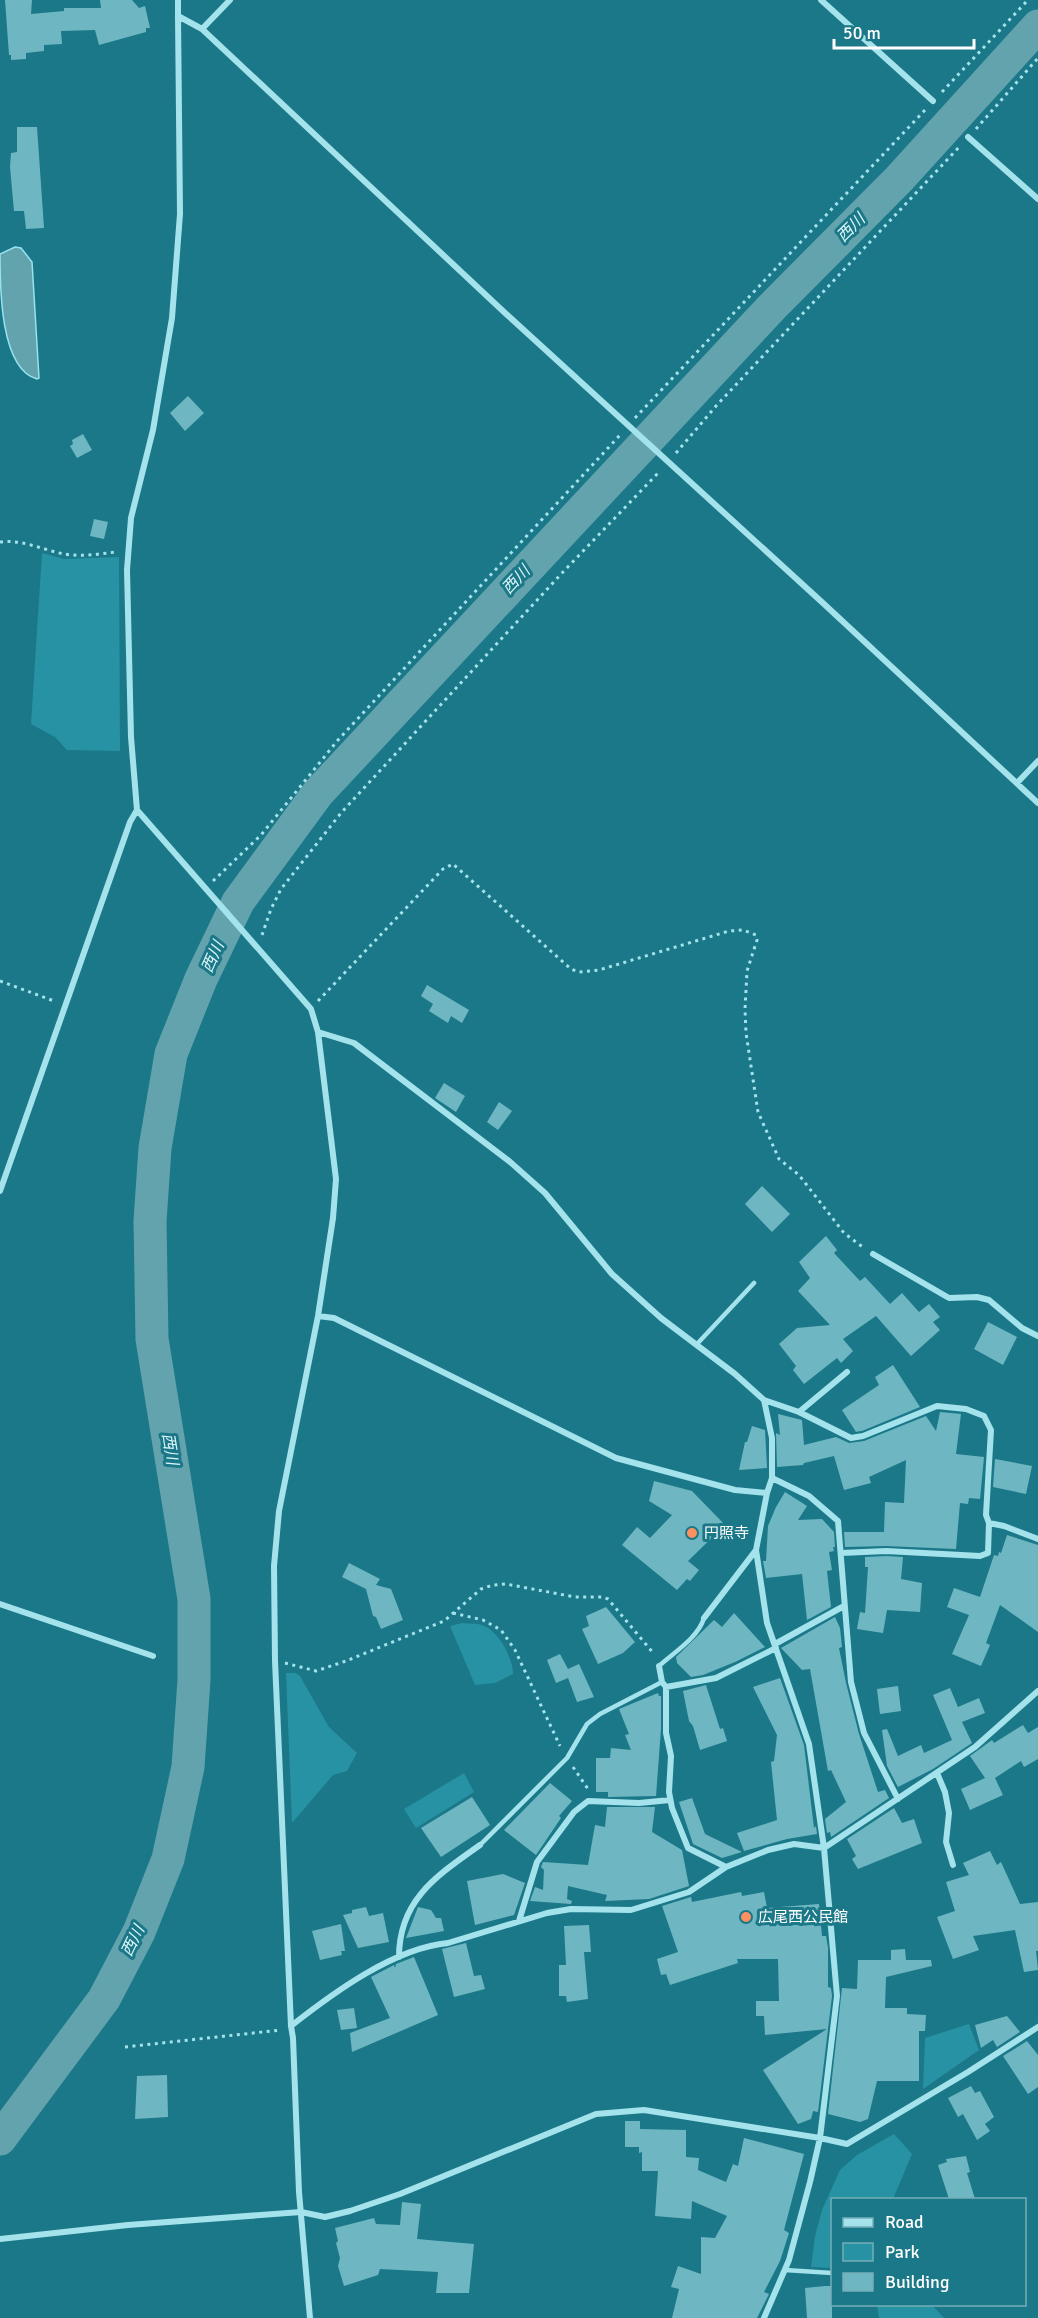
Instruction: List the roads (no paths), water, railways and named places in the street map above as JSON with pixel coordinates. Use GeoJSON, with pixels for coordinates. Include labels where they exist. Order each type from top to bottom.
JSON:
{"type":"FeatureCollection","features":[{"type":"Feature","properties":{"kind":"street"},"geometry":{"type":"LineString","coordinates":[[0,1191],[64,1005],[130,822],[137,810],[131,736],[127,624],[129,551],[131,518],[153,430],[172,318],[180,214],[178,0]]}},
{"type":"Feature","properties":{"kind":"street"},"geometry":{"type":"LineString","coordinates":[[202,30],[230,0]]}},
{"type":"Feature","properties":{"kind":"street"},"geometry":{"type":"LineString","coordinates":[[821,0],[933,101]]}},
{"type":"Feature","properties":{"kind":"street"},"geometry":{"type":"LineString","coordinates":[[178,16],[202,30],[504,312],[1038,802]]}},
{"type":"Feature","properties":{"kind":"street"},"geometry":{"type":"LineString","coordinates":[[969,137],[1038,199]]}},
{"type":"Feature","properties":{"kind":"street"},"geometry":{"type":"LineString","coordinates":[[1017,783],[1038,761]]}},
{"type":"Feature","properties":{"kind":"street"},"geometry":{"type":"LineString","coordinates":[[137,810],[311,1009],[318,1032],[336,1179],[333,1218],[318,1316],[279,1511],[274,1566],[275,1661],[291,2026],[310,2318]]}},
{"type":"Feature","properties":{"kind":"street"},"geometry":{"type":"LineString","coordinates":[[318,1032],[354,1043],[509,1161],[545,1193],[612,1274],[661,1318],[735,1374],[764,1400],[799,1412],[851,1438],[862,1436],[937,1406],[966,1409],[984,1416],[991,1430],[986,1515],[989,1523],[988,1553],[980,1556],[886,1551],[841,1553]]}},
{"type":"Feature","properties":{"kind":"street"},"geometry":{"type":"LineString","coordinates":[[873,1254],[949,1298],[977,1297],[989,1300],[1022,1328],[1038,1336]]}},
{"type":"Feature","properties":{"kind":"street"},"geometry":{"type":"LineString","coordinates":[[318,1316],[334,1318],[616,1458],[735,1490],[767,1493]]}},
{"type":"Feature","properties":{"kind":"street"},"geometry":{"type":"LineString","coordinates":[[799,1412],[847,1372]]}},
{"type":"Feature","properties":{"kind":"street"},"geometry":{"type":"LineString","coordinates":[[764,1400],[771,1430],[772,1478],[756,1550],[767,1623],[809,1744],[824,1848],[837,1996],[820,2138],[785,2270],[764,2318]]}},
{"type":"Feature","properties":{"kind":"street"},"geometry":{"type":"LineString","coordinates":[[772,1478],[809,1496],[838,1521],[851,1682],[864,1733],[898,1799]]}},
{"type":"Feature","properties":{"kind":"street"},"geometry":{"type":"LineString","coordinates":[[989,1523],[1038,1539]]}},
{"type":"Feature","properties":{"kind":"street"},"geometry":{"type":"LineString","coordinates":[[704,1618],[756,1550]]}},
{"type":"Feature","properties":{"kind":"street"},"geometry":{"type":"LineString","coordinates":[[0,1604],[153,1656]]}},
{"type":"Feature","properties":{"kind":"street"},"geometry":{"type":"LineString","coordinates":[[664,1684],[716,1678],[844,1606]]}},
{"type":"Feature","properties":{"kind":"street"},"geometry":{"type":"LineString","coordinates":[[659,1666],[664,1684],[666,1733],[670,1756],[670,1800],[688,1848],[726,1867]]}},
{"type":"Feature","properties":{"kind":"street"},"geometry":{"type":"LineString","coordinates":[[291,2026],[343,1988],[399,1957],[433,1944],[448,1943],[547,1913],[571,1909],[631,1910],[689,1892],[726,1867],[768,1850],[794,1844],[824,1848],[975,1747],[1038,1691]]}},
{"type":"Feature","properties":{"kind":"street"},"geometry":{"type":"LineString","coordinates":[[936,1773],[945,1792],[949,1813],[946,1842],[953,1865]]}},
{"type":"Feature","properties":{"kind":"street"},"geometry":{"type":"LineString","coordinates":[[519,1921],[537,1862],[574,1812],[588,1801],[639,1803],[670,1800]]}},
{"type":"Feature","properties":{"kind":"street"},"geometry":{"type":"LineString","coordinates":[[399,1957],[399,1936],[421,1893],[435,1878],[480,1845]]}},
{"type":"Feature","properties":{"kind":"street"},"geometry":{"type":"LineString","coordinates":[[0,2239],[128,2225],[302,2212],[325,2217],[400,2194],[596,2114],[644,2110],[847,2144],[968,2072],[1038,2027]]}},
{"type":"Feature","properties":{"kind":"lane"},"geometry":{"type":"LineString","coordinates":[[697,1344],[754,1283]]}},
{"type":"Feature","properties":{"kind":"lane"},"geometry":{"type":"LineString","coordinates":[[659,1666],[690,1639],[702,1625],[704,1618]]}},
{"type":"Feature","properties":{"kind":"lane"},"geometry":{"type":"LineString","coordinates":[[480,1845],[567,1758],[587,1724],[600,1714],[664,1684]]}},
{"type":"Feature","properties":{"kind":"lane"},"geometry":{"type":"LineString","coordinates":[[785,2270],[831,2273]]}},
{"type":"Feature","properties":{"kind":"waterway","name":"西川"},"geometry":{"type":"LineString","coordinates":[[0,2139],[104,1999],[139,1932],[168,1859],[188,1767],[194,1680],[194,1599],[152,1339],[150,1221],[155,1148],[171,1054],[201,979],[238,902],[318,793],[771,308],[899,179],[1038,26]]}},
{"type":"Feature","properties":{"kind":"place","name":"円照寺"},"geometry":{"type":"Point","coordinates":[692,1533]}},
{"type":"Feature","properties":{"kind":"place","name":"広尾西公民館"},"geometry":{"type":"Point","coordinates":[746,1917]}}]}
